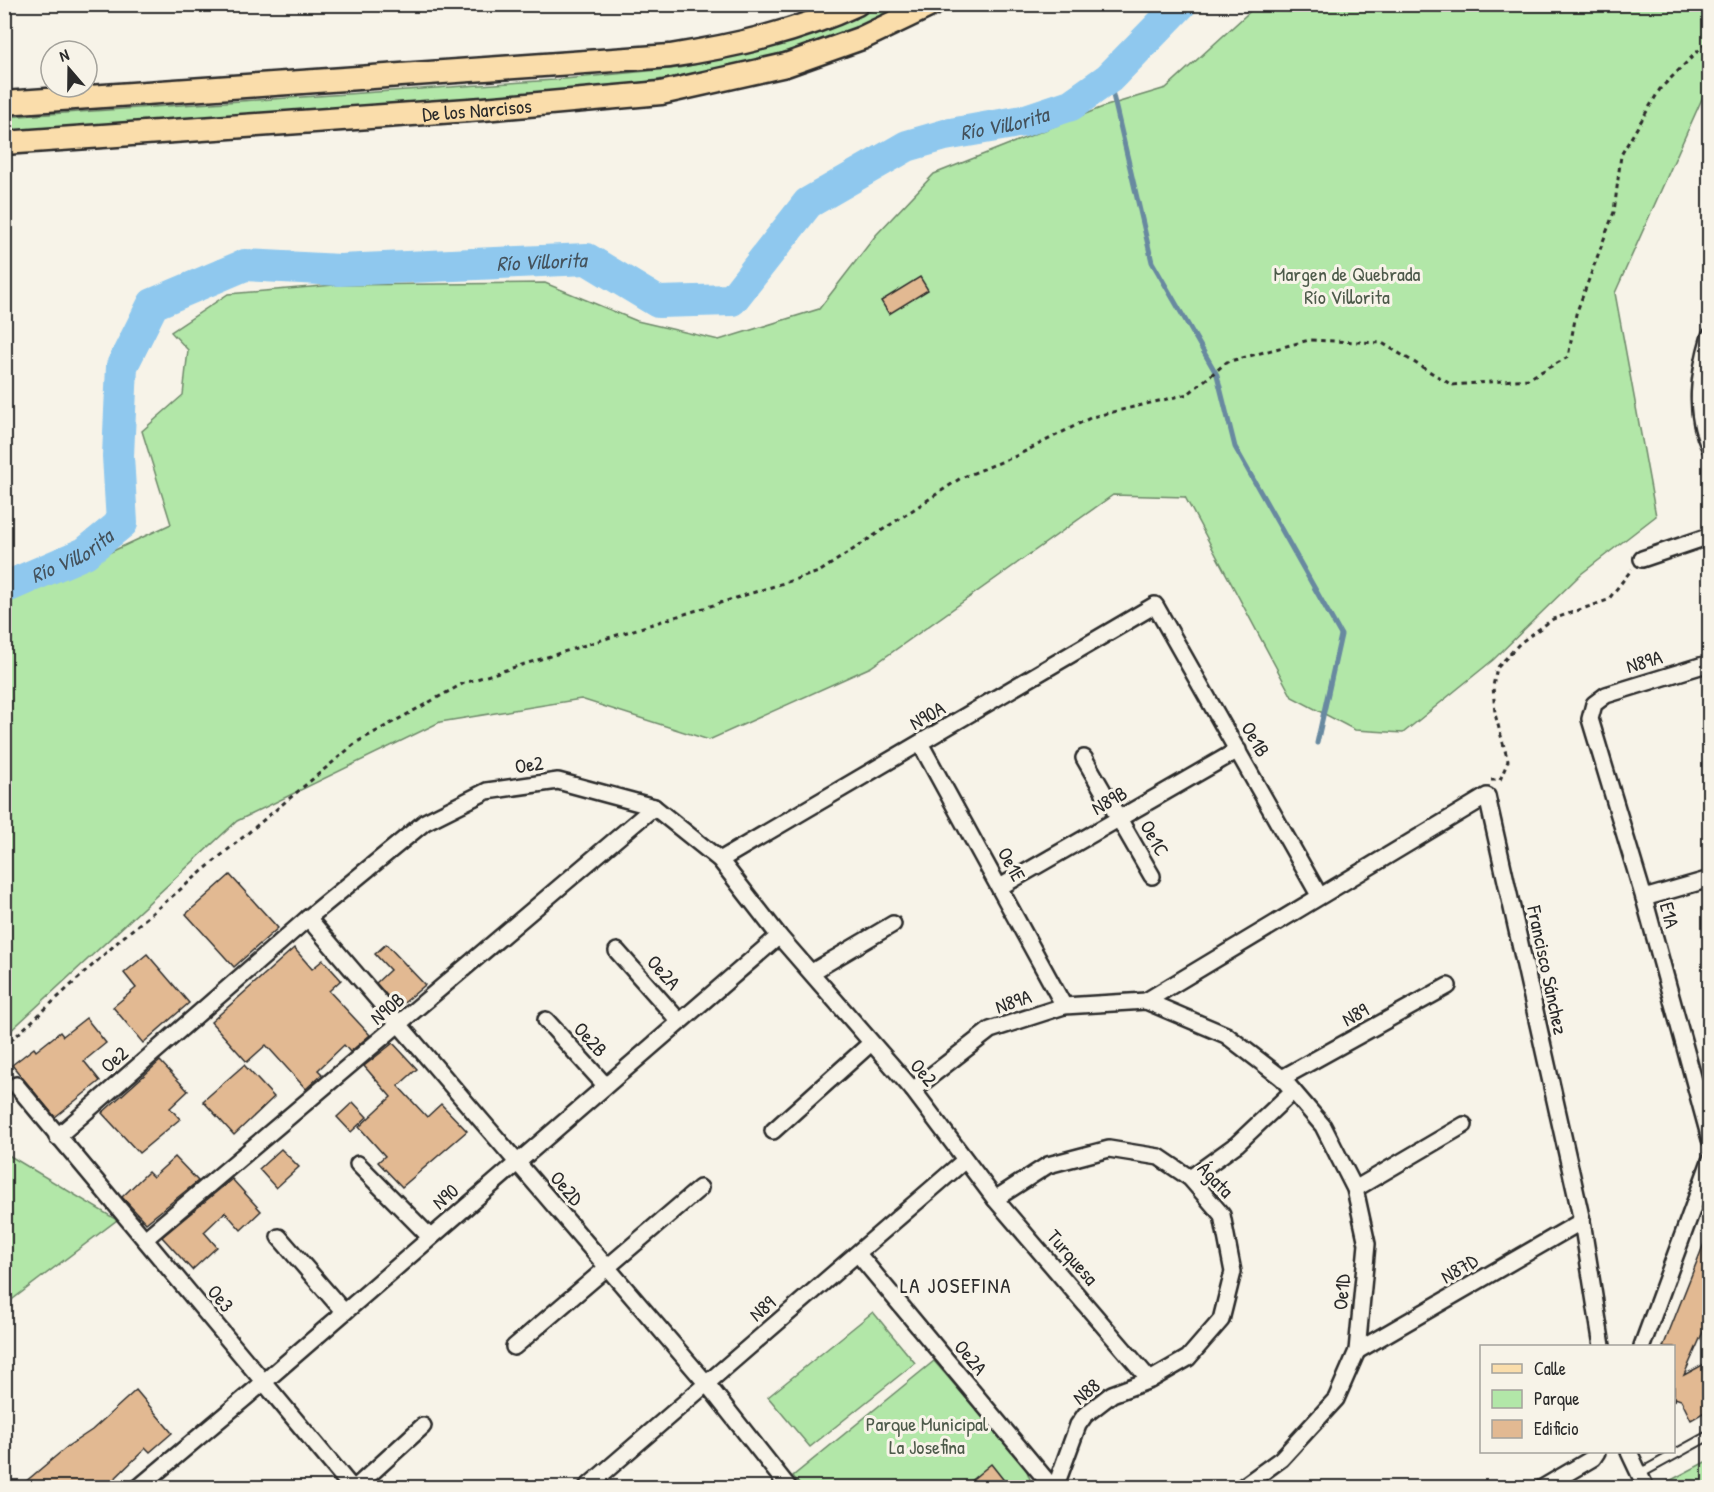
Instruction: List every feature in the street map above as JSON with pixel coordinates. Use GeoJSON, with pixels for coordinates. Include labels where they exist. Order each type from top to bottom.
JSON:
{"type":"FeatureCollection","features":[{"type":"Feature","properties":{"kind":"main road","name":"De los Narcisos"},"geometry":{"type":"LineString","coordinates":[[4,104],[670,56],[729,47],[760,39],[857,4]]}},
{"type":"Feature","properties":{"kind":"main road","name":"De los Narcisos"},"geometry":{"type":"LineString","coordinates":[[4,143],[483,109],[661,93],[786,65],[862,38],[933,4]]}},
{"type":"Feature","properties":{"kind":"street"},"geometry":{"type":"LineString","coordinates":[[1708,344],[1697,390],[1705,439],[1710,448]]}},
{"type":"Feature","properties":{"kind":"street"},"geometry":{"type":"LineString","coordinates":[[1642,559],[1710,536]]}},
{"type":"Feature","properties":{"kind":"street","name":"N90A"},"geometry":{"type":"LineString","coordinates":[[720,860],[1155,605]]}},
{"type":"Feature","properties":{"kind":"street","name":"Oe1B"},"geometry":{"type":"LineString","coordinates":[[1155,605],[1319,895]]}},
{"type":"Feature","properties":{"kind":"street","name":"N89A"},"geometry":{"type":"LineString","coordinates":[[1594,704],[1606,695],[1710,663]]}},
{"type":"Feature","properties":{"kind":"street","name":"E1A"},"geometry":{"type":"LineString","coordinates":[[1594,704],[1590,719],[1644,898],[1710,1138]]}},
{"type":"Feature","properties":{"kind":"street","name":"Oe1E"},"geometry":{"type":"LineString","coordinates":[[920,743],[1064,1006]]}},
{"type":"Feature","properties":{"kind":"street","name":"N89B"},"geometry":{"type":"LineString","coordinates":[[1000,887],[1238,750]]}},
{"type":"Feature","properties":{"kind":"street","name":"Oe1C"},"geometry":{"type":"LineString","coordinates":[[1084,758],[1152,876]]}},
{"type":"Feature","properties":{"kind":"street","name":"Oe2"},"geometry":{"type":"LineString","coordinates":[[57,1137],[308,918],[425,822],[487,791],[558,781],[654,807],[720,860],[779,936],[913,1090],[965,1160]]}},
{"type":"Feature","properties":{"kind":"street"},"geometry":{"type":"LineString","coordinates":[[1319,895],[1487,796]]}},
{"type":"Feature","properties":{"kind":"street","name":"Francisco Sánchez"},"geometry":{"type":"LineString","coordinates":[[1487,796],[1582,1221],[1602,1345]]}},
{"type":"Feature","properties":{"kind":"street","name":"N90B"},"geometry":{"type":"LineString","coordinates":[[146,1239],[654,807]]}},
{"type":"Feature","properties":{"kind":"street"},"geometry":{"type":"LineString","coordinates":[[1644,898],[1710,879]]}},
{"type":"Feature","properties":{"kind":"street","name":"N89A"},"geometry":{"type":"LineString","coordinates":[[1146,1001],[1319,895]]}},
{"type":"Feature","properties":{"kind":"street","name":"Oe2D"},"geometry":{"type":"LineString","coordinates":[[308,918],[707,1384],[789,1488]]}},
{"type":"Feature","properties":{"kind":"street"},"geometry":{"type":"LineString","coordinates":[[812,972],[893,924]]}},
{"type":"Feature","properties":{"kind":"street","name":"N90"},"geometry":{"type":"LineString","coordinates":[[138,1488],[264,1382],[516,1161],[779,936]]}},
{"type":"Feature","properties":{"kind":"street","name":"Oe2A"},"geometry":{"type":"LineString","coordinates":[[616,951],[680,1022]]}},
{"type":"Feature","properties":{"kind":"street","name":"N89"},"geometry":{"type":"LineString","coordinates":[[1282,1078],[1448,986]]}},
{"type":"Feature","properties":{"kind":"street","name":"N89A"},"geometry":{"type":"LineString","coordinates":[[913,1090],[990,1030],[1064,1006],[1146,1001],[1226,1035],[1282,1078]]}},
{"type":"Feature","properties":{"kind":"street","name":"Oe2B"},"geometry":{"type":"LineString","coordinates":[[546,1020],[605,1085]]}},
{"type":"Feature","properties":{"kind":"street"},"geometry":{"type":"LineString","coordinates":[[773,1131],[872,1043]]}},
{"type":"Feature","properties":{"kind":"street","name":"Oe1D"},"geometry":{"type":"LineString","coordinates":[[1241,1488],[1281,1459],[1336,1399],[1357,1351],[1367,1244],[1355,1189],[1323,1126],[1282,1078]]}},
{"type":"Feature","properties":{"kind":"street","name":"Oe3"},"geometry":{"type":"LineString","coordinates":[[16,1085],[57,1137],[146,1239],[353,1488]]}},
{"type":"Feature","properties":{"kind":"street"},"geometry":{"type":"LineString","coordinates":[[1190,1178],[1236,1144],[1293,1091]]}},
{"type":"Feature","properties":{"kind":"street"},"geometry":{"type":"LineString","coordinates":[[1355,1189],[1464,1125]]}},
{"type":"Feature","properties":{"kind":"street","name":"Ágata"},"geometry":{"type":"LineString","coordinates":[[995,1199],[1048,1165],[1109,1149],[1159,1157],[1190,1178],[1222,1215],[1233,1272],[1221,1320],[1188,1358],[1150,1380]]}},
{"type":"Feature","properties":{"kind":"street","name":"N89"},"geometry":{"type":"LineString","coordinates":[[586,1488],[965,1160]]}},
{"type":"Feature","properties":{"kind":"street","name":"Turquesa"},"geometry":{"type":"LineString","coordinates":[[965,1160],[995,1199],[1150,1380]]}},
{"type":"Feature","properties":{"kind":"street"},"geometry":{"type":"LineString","coordinates":[[1643,1345],[1710,1161]]}},
{"type":"Feature","properties":{"kind":"street"},"geometry":{"type":"LineString","coordinates":[[358,1164],[430,1237]]}},
{"type":"Feature","properties":{"kind":"street"},"geometry":{"type":"LineString","coordinates":[[514,1347],[700,1188]]}},
{"type":"Feature","properties":{"kind":"street","name":"N87D"},"geometry":{"type":"LineString","coordinates":[[1357,1351],[1582,1221]]}},
{"type":"Feature","properties":{"kind":"street"},"geometry":{"type":"LineString","coordinates":[[279,1237],[344,1312]]}},
{"type":"Feature","properties":{"kind":"street","name":"Oe2A"},"geometry":{"type":"LineString","coordinates":[[858,1254],[1054,1488]]}},
{"type":"Feature","properties":{"kind":"street","name":"N88"},"geometry":{"type":"LineString","coordinates":[[1054,1488],[1078,1425],[1085,1415],[1112,1394],[1150,1380]]}},
{"type":"Feature","properties":{"kind":"street"},"geometry":{"type":"LineString","coordinates":[[353,1488],[423,1426]]}},
{"type":"Feature","properties":{"kind":"street"},"geometry":{"type":"LineString","coordinates":[[1542,1488],[1593,1458],[1596,1453]]}},
{"type":"Feature","properties":{"kind":"street"},"geometry":{"type":"LineString","coordinates":[[1630,1453],[1644,1480]]}},
{"type":"Feature","properties":{"kind":"lane"},"geometry":{"type":"LineString","coordinates":[[1644,1480],[1710,1435]]}},
{"type":"Feature","properties":{"kind":"path"},"geometry":{"type":"LineString","coordinates":[[4,1047],[121,939],[357,742],[464,683],[819,572],[962,478],[1016,456],[1092,417],[1188,394],[1227,362],[1309,340],[1382,343],[1452,386],[1528,379],[1568,357],[1576,314],[1614,212],[1621,155],[1660,89],[1710,39]]}},
{"type":"Feature","properties":{"kind":"path"},"geometry":{"type":"LineString","coordinates":[[1487,796],[1482,780],[1500,780],[1508,761],[1495,714],[1493,686],[1497,668],[1520,643],[1553,619],[1608,600],[1642,559]]}},
{"type":"Feature","properties":{"kind":"green space"},"geometry":{"type":"Polygon","coordinates":[[[885,5],[905,5],[843,32],[781,53],[717,69],[653,81],[523,95],[5,131],[5,117],[554,80],[679,68],[758,51],[833,26],[885,5]]]}},
{"type":"Feature","properties":{"kind":"green space","name":"Margen de Quebrada Río Villorita"},"geometry":{"type":"Polygon","coordinates":[[[1257,5],[1709,5],[1709,83],[1615,293],[1656,516],[1581,574],[1493,660],[1403,733],[1355,730],[1292,697],[1185,497],[1113,495],[871,667],[709,740],[581,699],[440,722],[237,821],[5,1036],[5,601],[171,524],[142,431],[183,395],[188,350],[171,332],[228,294],[334,285],[545,283],[637,321],[719,340],[819,309],[876,235],[934,174],[1103,107],[1166,88],[1257,5]]]}},
{"type":"Feature","properties":{"kind":"green space"},"geometry":{"type":"Polygon","coordinates":[[[5,1153],[117,1220],[5,1305],[5,1153]]]}},
{"type":"Feature","properties":{"kind":"green space"},"geometry":{"type":"Polygon","coordinates":[[[873,1312],[915,1363],[810,1447],[768,1397],[873,1312]]]}},
{"type":"Feature","properties":{"kind":"green space","name":"Parque Municipal La Josefina"},"geometry":{"type":"Polygon","coordinates":[[[934,1361],[1025,1466],[1033,1487],[802,1488],[793,1476],[934,1361]]]}},
{"type":"Feature","properties":{"kind":"green space"},"geometry":{"type":"Polygon","coordinates":[[[1709,1460],[1709,1487],[1658,1487],[1709,1460]]]}},
{"type":"Feature","properties":{"kind":"building"},"geometry":{"type":"Polygon","coordinates":[[[920,277],[928,290],[889,314],[881,301],[920,277]]]}},
{"type":"Feature","properties":{"kind":"building"},"geometry":{"type":"Polygon","coordinates":[[[230,875],[278,928],[234,967],[186,914],[230,875]]]}},
{"type":"Feature","properties":{"kind":"building"},"geometry":{"type":"Polygon","coordinates":[[[386,944],[425,985],[398,1008],[376,983],[390,970],[375,954],[386,944]]]}},
{"type":"Feature","properties":{"kind":"building"},"geometry":{"type":"Polygon","coordinates":[[[294,948],[312,969],[323,960],[341,980],[329,991],[370,1035],[350,1052],[344,1045],[318,1070],[322,1074],[306,1089],[266,1045],[247,1062],[211,1022],[294,948]]]}},
{"type":"Feature","properties":{"kind":"building"},"geometry":{"type":"Polygon","coordinates":[[[147,954],[189,1003],[143,1043],[113,1007],[136,988],[124,973],[147,954]]]}},
{"type":"Feature","properties":{"kind":"building"},"geometry":{"type":"Polygon","coordinates":[[[86,1018],[106,1043],[84,1061],[100,1081],[55,1117],[12,1065],[34,1048],[36,1051],[60,1032],[63,1036],[86,1018]]]}},
{"type":"Feature","properties":{"kind":"building"},"geometry":{"type":"Polygon","coordinates":[[[393,1043],[417,1069],[398,1086],[427,1117],[441,1104],[467,1131],[402,1187],[378,1162],[385,1156],[359,1127],[391,1097],[364,1066],[393,1043]]]}},
{"type":"Feature","properties":{"kind":"building"},"geometry":{"type":"Polygon","coordinates":[[[160,1061],[188,1091],[170,1108],[180,1119],[139,1153],[102,1113],[160,1061]]]}},
{"type":"Feature","properties":{"kind":"building"},"geometry":{"type":"Polygon","coordinates":[[[244,1065],[274,1097],[234,1135],[203,1101],[244,1065]]]}},
{"type":"Feature","properties":{"kind":"building"},"geometry":{"type":"Polygon","coordinates":[[[353,1102],[367,1117],[351,1132],[337,1117],[353,1102]]]}},
{"type":"Feature","properties":{"kind":"building"},"geometry":{"type":"Polygon","coordinates":[[[281,1149],[299,1167],[276,1188],[259,1169],[281,1149]]]}},
{"type":"Feature","properties":{"kind":"building"},"geometry":{"type":"Polygon","coordinates":[[[175,1157],[198,1181],[146,1223],[122,1197],[148,1172],[153,1177],[175,1157]]]}},
{"type":"Feature","properties":{"kind":"building"},"geometry":{"type":"Polygon","coordinates":[[[232,1179],[261,1211],[241,1230],[225,1212],[204,1232],[217,1247],[192,1270],[162,1237],[232,1179]]]}},
{"type":"Feature","properties":{"kind":"building"},"geometry":{"type":"Polygon","coordinates":[[[1707,1236],[1710,1236],[1710,1316],[1684,1375],[1710,1361],[1710,1409],[1691,1420],[1681,1400],[1675,1398],[1675,1345],[1664,1345],[1707,1236]]]}},
{"type":"Feature","properties":{"kind":"building"},"geometry":{"type":"Polygon","coordinates":[[[136,1390],[172,1433],[150,1452],[146,1448],[105,1488],[18,1488],[68,1446],[92,1430],[136,1390]]]}},
{"type":"Feature","properties":{"kind":"building"},"geometry":{"type":"Polygon","coordinates":[[[991,1464],[1010,1488],[962,1488],[991,1464]]]}},
{"type":"Feature","properties":{"kind":"waterway","name":"Río Villorita"},"geometry":{"type":"LineString","coordinates":[[4,588],[85,553],[122,523],[118,456],[122,366],[153,304],[245,265],[340,270],[587,259],[658,302],[732,300],[808,203],[907,146],[945,135],[1023,121],[1071,105],[1109,78],[1181,4]]}},
{"type":"Feature","properties":{"kind":"waterway"},"geometry":{"type":"LineString","coordinates":[[1109,78],[1152,262],[1217,375],[1235,447],[1341,635],[1317,743]]}},
{"type":"Feature","properties":{"kind":"district","name":"LA JOSEFINA"},"geometry":{"type":"Point","coordinates":[956,1285]}}]}
